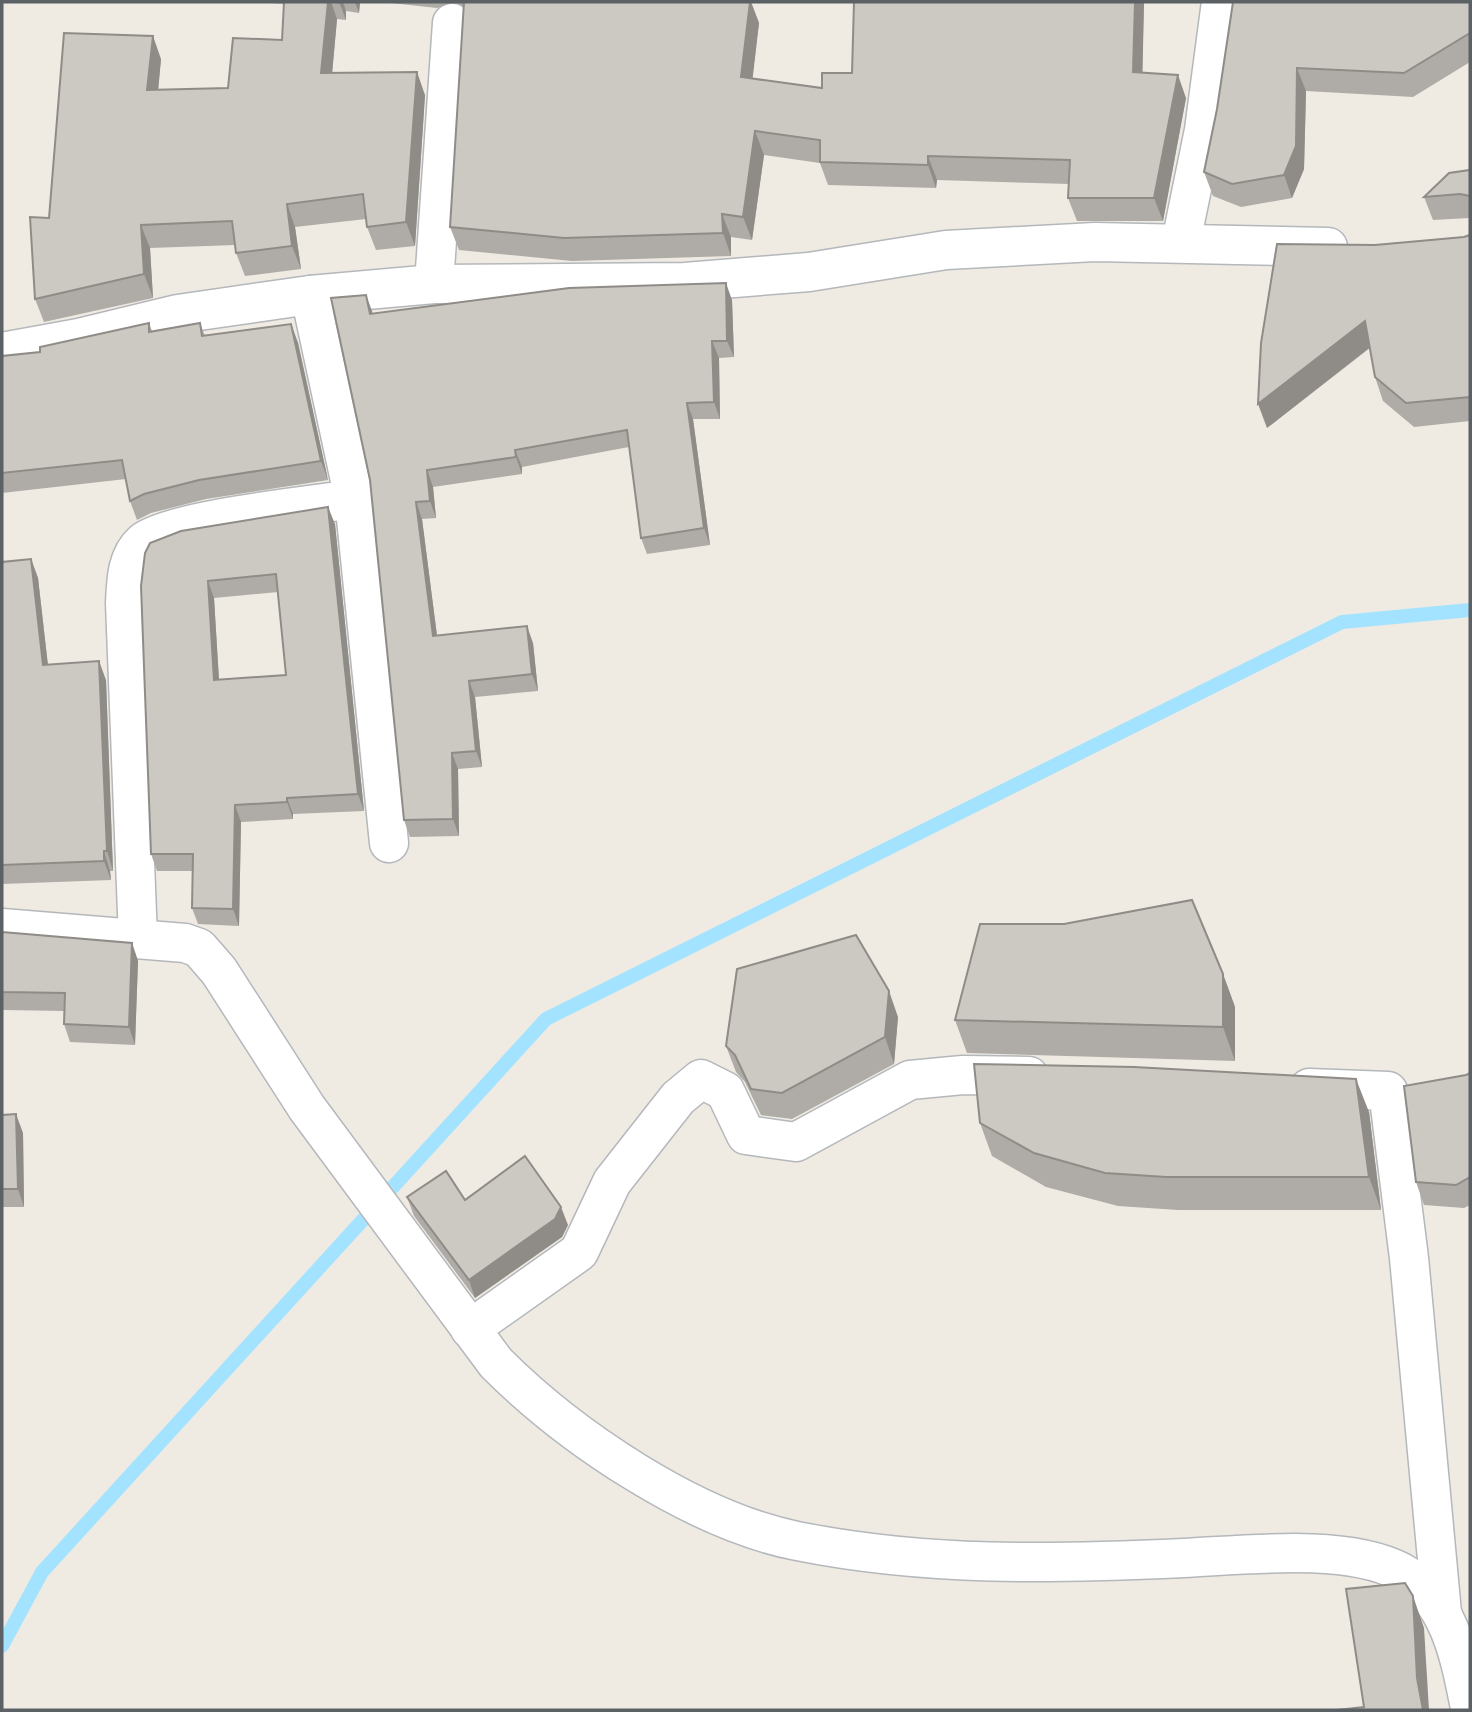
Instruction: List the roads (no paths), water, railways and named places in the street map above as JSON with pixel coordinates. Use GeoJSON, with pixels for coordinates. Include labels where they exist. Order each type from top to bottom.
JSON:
{"type":"FeatureCollection","features":[{"type":"Feature","properties":{"kind":"street"},"geometry":{"type":"LineString","coordinates":[[1181,242],[1204,130],[1221,2]]}},
{"type":"Feature","properties":{"kind":"street"},"geometry":{"type":"LineString","coordinates":[[434,284],[452,23]]}},
{"type":"Feature","properties":{"kind":"street"},"geometry":{"type":"LineString","coordinates":[[2,352],[79,338],[178,314],[310,295],[434,284],[685,282],[809,272],[946,250],[1095,242],[1357,247]]}},
{"type":"Feature","properties":{"kind":"street"},"geometry":{"type":"LineString","coordinates":[[310,295],[354,499],[388,843]]}},
{"type":"Feature","properties":{"kind":"street"},"geometry":{"type":"LineString","coordinates":[[138,939],[125,603],[128,570],[135,551],[144,541],[158,534],[203,522],[354,499]]}},
{"type":"Feature","properties":{"kind":"street"},"geometry":{"type":"LineString","coordinates":[[2,929],[192,945],[206,955],[252,1018],[307,1108],[496,1363],[528,1395],[622,1465],[721,1517],[796,1541],[940,1561],[1019,1564],[1281,1554],[1343,1557],[1399,1571],[1418,1582],[1442,1613],[1455,1645],[1470,1708]]}},
{"type":"Feature","properties":{"kind":"street"},"geometry":{"type":"LineString","coordinates":[[470,1329],[579,1252],[612,1182],[678,1098],[701,1079],[725,1091],[746,1135],[796,1142],[909,1080],[963,1075],[1066,1076]]}},
{"type":"Feature","properties":{"kind":"street"},"geometry":{"type":"LineString","coordinates":[[1276,1086],[1388,1091],[1429,1084]]}},
{"type":"Feature","properties":{"kind":"street"},"geometry":{"type":"LineString","coordinates":[[1388,1091],[1409,1258],[1442,1613]]}},
{"type":"Feature","properties":{"kind":"waterway"},"geometry":{"type":"LineString","coordinates":[[2,1646],[42,1572],[546,1019],[1342,622],[1470,610]]}}]}
